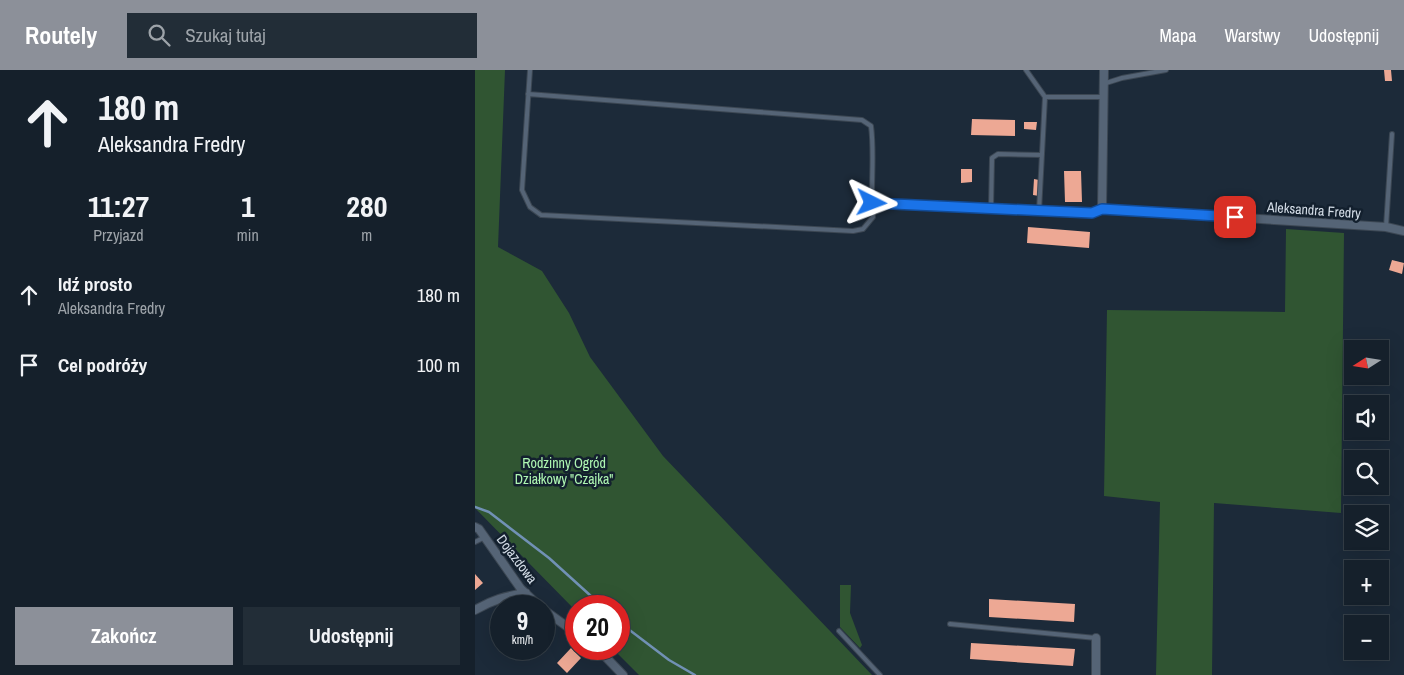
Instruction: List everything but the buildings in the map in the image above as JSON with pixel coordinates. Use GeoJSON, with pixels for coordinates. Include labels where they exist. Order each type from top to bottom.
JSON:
{"type":"FeatureCollection","features":[{"type":"Feature","properties":{"kind":"street"},"geometry":{"type":"LineString","coordinates":[[1102,209],[1104,70]]}},
{"type":"Feature","properties":{"kind":"street","name":"Aleksandra Fredry"},"geometry":{"type":"LineString","coordinates":[[1102,209],[1385,227],[1404,231]]}},
{"type":"Feature","properties":{"kind":"street","name":"Dojazdowa"},"geometry":{"type":"LineString","coordinates":[[475,527],[485,537],[525,593]]}},
{"type":"Feature","properties":{"kind":"street"},"geometry":{"type":"LineString","coordinates":[[475,610],[503,596],[525,593]]}},
{"type":"Feature","properties":{"kind":"street"},"geometry":{"type":"LineString","coordinates":[[1096,638],[1096,675]]}},
{"type":"Feature","properties":{"kind":"street"},"geometry":{"type":"LineString","coordinates":[[609,660],[623,675]]}},
{"type":"Feature","properties":{"kind":"lane"},"geometry":{"type":"LineString","coordinates":[[528,94],[862,120],[871,126],[873,143],[873,217],[863,229],[853,231],[541,215],[530,207],[522,190],[528,94],[530,70]]}},
{"type":"Feature","properties":{"kind":"lane"},"geometry":{"type":"LineString","coordinates":[[1026,70],[1045,97],[1039,211]]}},
{"type":"Feature","properties":{"kind":"lane"},"geometry":{"type":"LineString","coordinates":[[1103,84],[1122,78],[1166,70]]}},
{"type":"Feature","properties":{"kind":"lane"},"geometry":{"type":"LineString","coordinates":[[1045,97],[1103,97]]}},
{"type":"Feature","properties":{"kind":"lane"},"geometry":{"type":"LineString","coordinates":[[1385,227],[1392,134]]}},
{"type":"Feature","properties":{"kind":"lane"},"geometry":{"type":"LineString","coordinates":[[991,209],[992,158],[997,154],[1042,155]]}},
{"type":"Feature","properties":{"kind":"lane"},"geometry":{"type":"LineString","coordinates":[[872,203],[1092,213],[1102,209]]}},
{"type":"Feature","properties":{"kind":"lane"},"geometry":{"type":"LineString","coordinates":[[475,542],[485,537]]}},
{"type":"Feature","properties":{"kind":"lane"},"geometry":{"type":"LineString","coordinates":[[950,624],[1096,638]]}},
{"type":"Feature","properties":{"kind":"lane"},"geometry":{"type":"LineString","coordinates":[[839,631],[881,675]]}},
{"type":"Feature","properties":{"kind":"green space","name":"Rodzinny Ogród Działkowy \"Czajka\""},"geometry":{"type":"Polygon","coordinates":[[[475,70],[505,70],[498,247],[542,271],[569,313],[590,357],[663,456],[872,675],[639,675],[624,660],[630,660],[630,595],[565,595],[565,600],[475,508],[475,70]]]}},
{"type":"Feature","properties":{"kind":"green space"},"geometry":{"type":"Polygon","coordinates":[[[1286,229],[1344,233],[1341,513],[1214,503],[1212,675],[1156,675],[1160,502],[1104,496],[1107,310],[1285,312],[1286,229]]]}},
{"type":"Feature","properties":{"kind":"green space"},"geometry":{"type":"Polygon","coordinates":[[[840,585],[851,585],[850,613],[862,645],[860,648],[840,627],[840,585]]]}},
{"type":"Feature","properties":{"kind":"waterway"},"geometry":{"type":"LineString","coordinates":[[475,507],[489,512],[549,558],[590,595]]}},
{"type":"Feature","properties":{"kind":"waterway"},"geometry":{"type":"LineString","coordinates":[[630,630],[669,660],[695,675]]}},
{"type":"Feature","properties":{"kind":"route"},"geometry":{"type":"LineString","coordinates":[[872,203],[1092,213],[1102,209],[1235,217]]}}]}
